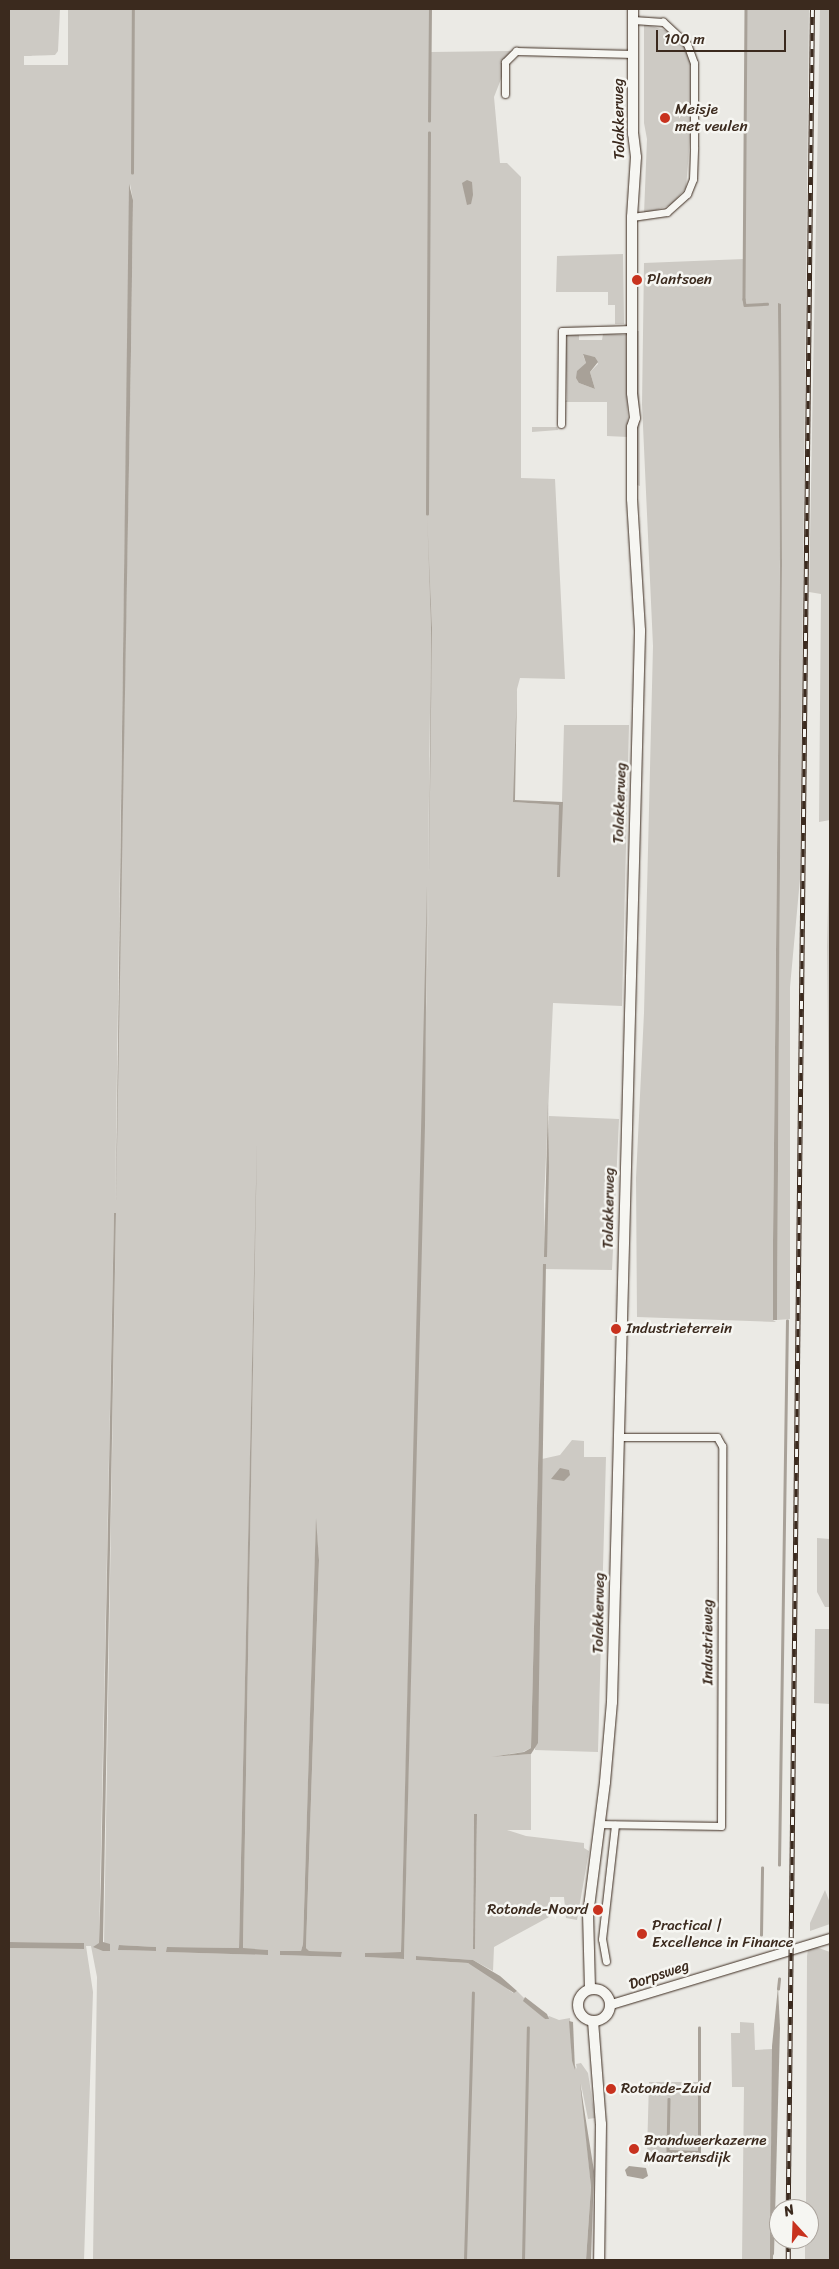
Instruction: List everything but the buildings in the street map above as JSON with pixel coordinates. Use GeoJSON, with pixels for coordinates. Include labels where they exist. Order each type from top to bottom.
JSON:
{"type":"FeatureCollection","features":[{"type":"Feature","properties":{"kind":"main road","name":"Tolakkerweg"},"geometry":{"type":"LineString","coordinates":[[590,1989],[587,1929],[612,1702],[640,630],[632,427],[629,400],[632,393],[632,217],[636,157],[633,134],[633,9]]}},
{"type":"Feature","properties":{"kind":"main road"},"geometry":{"type":"LineString","coordinates":[[590,1989],[605,1992],[611,2004],[606,2016],[592,2021],[586,2019],[578,2008],[580,1998],[590,1989]]}},
{"type":"Feature","properties":{"kind":"main road"},"geometry":{"type":"LineString","coordinates":[[592,2021],[601,2124],[599,2260]]}},
{"type":"Feature","properties":{"kind":"street"},"geometry":{"type":"LineString","coordinates":[[632,217],[667,212],[687,194],[693,179],[694,147],[694,63],[688,44],[663,22],[633,20]]}},
{"type":"Feature","properties":{"kind":"street"},"geometry":{"type":"LineString","coordinates":[[505,94],[505,62],[516,51],[633,54]]}},
{"type":"Feature","properties":{"kind":"street"},"geometry":{"type":"LineString","coordinates":[[561,424],[562,331],[632,329]]}},
{"type":"Feature","properties":{"kind":"street","name":"Industrieweg"},"geometry":{"type":"LineString","coordinates":[[600,1824],[721,1826],[722,1446],[717,1437],[618,1437]]}},
{"type":"Feature","properties":{"kind":"street"},"geometry":{"type":"LineString","coordinates":[[606,1961],[602,1930],[615,1825]]}},
{"type":"Feature","properties":{"kind":"street","name":"Dorpsweg"},"geometry":{"type":"LineString","coordinates":[[611,2004],[830,1938]]}},
{"type":"Feature","properties":{"kind":"shaded area"},"geometry":{"type":"Polygon","coordinates":[[[9,9],[60,9],[58,51],[55,55],[24,56],[24,65],[68,65],[68,9],[431,9],[431,52],[512,51],[494,97],[500,163],[507,163],[521,177],[521,478],[555,479],[565,679],[520,678],[517,689],[514,802],[559,805],[560,876],[564,725],[629,725],[622,1006],[553,1003],[544,1201],[545,1257],[549,1116],[619,1119],[612,1270],[543,1269],[531,1748],[523,1752],[491,1757],[531,1754],[531,1830],[507,1830],[526,1836],[584,1843],[584,1848],[589,1851],[577,1920],[566,1918],[564,1897],[550,1897],[549,1917],[494,1947],[493,1971],[473,1960],[416,1956],[416,1960],[468,1963],[478,1967],[513,1993],[517,1991],[545,2019],[549,2016],[559,2020],[570,2018],[572,2061],[577,2069],[576,2064],[581,2063],[588,2073],[595,2118],[588,2119],[581,2084],[591,2187],[586,2260],[93,2260],[97,1977],[91,1946],[86,1946],[93,1992],[84,2260],[9,2260],[9,1948],[83,1949],[84,1943],[9,1942],[9,9]],[[130,184],[115,1205],[133,200],[130,184]],[[427,512],[431,629],[428,877],[432,628],[427,512]],[[429,885],[401,1952],[365,1953],[365,1957],[404,1959],[429,885]],[[256,1191],[239,1948],[167,1947],[167,1952],[268,1955],[268,1950],[243,1949],[256,1191]],[[114,1213],[99,1943],[104,1944],[116,1213],[114,1213]],[[316,1525],[303,1944],[301,1951],[280,1951],[280,1955],[341,1957],[342,1952],[308,1951],[306,1948],[319,1560],[316,1525]],[[474,1814],[473,1949],[475,1949],[477,1814],[474,1814]],[[119,1945],[119,1950],[156,1951],[156,1947],[119,1945]]]}},
{"type":"Feature","properties":{"kind":"shaded area"},"geometry":{"type":"Polygon","coordinates":[[[746,9],[809,9],[800,879],[790,987],[790,1319],[777,1320],[782,562],[778,304],[780,558],[773,1242],[773,1320],[776,1322],[637,1317],[636,1178],[644,1013],[653,646],[642,404],[644,263],[744,259],[746,9]]]}},
{"type":"Feature","properties":{"kind":"shaded area"},"geometry":{"type":"Polygon","coordinates":[[[820,9],[830,9],[830,820],[819,822],[821,594],[809,592],[820,9]]]}},
{"type":"Feature","properties":{"kind":"shaded area"},"geometry":{"type":"Polygon","coordinates":[[[644,24],[668,31],[686,49],[690,61],[691,126],[686,188],[671,205],[644,214],[647,139],[644,123],[644,24]]]}},
{"type":"Feature","properties":{"kind":"shaded area"},"geometry":{"type":"Polygon","coordinates":[[[467,180],[472,182],[473,195],[471,204],[467,205],[462,183],[467,180]]]}},
{"type":"Feature","properties":{"kind":"shaded area"},"geometry":{"type":"Polygon","coordinates":[[[129,184],[133,200],[116,1205],[129,184]]]}},
{"type":"Feature","properties":{"kind":"shaded area"},"geometry":{"type":"Polygon","coordinates":[[[623,254],[624,324],[615,324],[615,305],[608,305],[608,292],[556,292],[557,256],[623,254]]]}},
{"type":"Feature","properties":{"kind":"shaded area"},"geometry":{"type":"Polygon","coordinates":[[[778,303],[781,304],[782,563],[777,1320],[773,1320],[780,565],[778,303]]]}},
{"type":"Feature","properties":{"kind":"shaded area"},"geometry":{"type":"Polygon","coordinates":[[[636,331],[639,331],[640,486],[637,485],[636,331]]]}},
{"type":"Feature","properties":{"kind":"shaded area"},"geometry":{"type":"Polygon","coordinates":[[[579,334],[579,340],[602,340],[603,334],[626,335],[628,437],[607,436],[607,402],[564,402],[567,400],[565,335],[579,334]],[[583,355],[586,363],[579,383],[595,389],[590,372],[598,364],[595,357],[583,355]]]}},
{"type":"Feature","properties":{"kind":"shaded area"},"geometry":{"type":"Polygon","coordinates":[[[583,354],[595,357],[598,362],[590,372],[595,389],[579,383],[576,378],[577,371],[586,363],[583,354]]]}},
{"type":"Feature","properties":{"kind":"shaded area"},"geometry":{"type":"Polygon","coordinates":[[[532,427],[557,427],[558,430],[532,432],[532,427]]]}},
{"type":"Feature","properties":{"kind":"shaded area"},"geometry":{"type":"Polygon","coordinates":[[[427,512],[432,628],[429,877],[431,629],[427,512]]]}},
{"type":"Feature","properties":{"kind":"shaded area"},"geometry":{"type":"Polygon","coordinates":[[[517,689],[515,800],[563,802],[560,877],[557,877],[559,805],[513,802],[517,689]]]}},
{"type":"Feature","properties":{"kind":"shaded area"},"geometry":{"type":"Polygon","coordinates":[[[830,820],[830,1211],[827,946],[830,820]]]}},
{"type":"Feature","properties":{"kind":"shaded area"},"geometry":{"type":"Polygon","coordinates":[[[427,885],[425,1125],[404,1959],[365,1957],[365,1953],[401,1952],[427,885]]]}},
{"type":"Feature","properties":{"kind":"shaded area"},"geometry":{"type":"Polygon","coordinates":[[[548,1102],[547,1257],[544,1257],[548,1102]]]}},
{"type":"Feature","properties":{"kind":"shaded area"},"geometry":{"type":"Polygon","coordinates":[[[257,1139],[243,1948],[268,1950],[268,1955],[166,1952],[167,1947],[239,1948],[257,1139]]]}},
{"type":"Feature","properties":{"kind":"shaded area"},"geometry":{"type":"Polygon","coordinates":[[[114,1213],[116,1213],[103,1942],[110,1944],[110,1951],[103,1951],[93,1947],[99,1943],[101,1879],[114,1213]]]}},
{"type":"Feature","properties":{"kind":"shaded area"},"geometry":{"type":"Polygon","coordinates":[[[543,1264],[546,1264],[538,1743],[531,1754],[491,1757],[524,1752],[531,1748],[543,1264]]]}},
{"type":"Feature","properties":{"kind":"shaded area"},"geometry":{"type":"Polygon","coordinates":[[[572,1440],[584,1441],[584,1457],[606,1457],[598,1752],[535,1750],[542,1459],[560,1455],[572,1440]]]}},
{"type":"Feature","properties":{"kind":"shaded area"},"geometry":{"type":"Polygon","coordinates":[[[560,1468],[569,1470],[570,1475],[564,1481],[551,1479],[560,1468]]]}},
{"type":"Feature","properties":{"kind":"shaded area"},"geometry":{"type":"Polygon","coordinates":[[[316,1518],[319,1560],[306,1948],[309,1951],[342,1952],[341,1957],[280,1955],[280,1951],[301,1951],[303,1944],[316,1518]]]}},
{"type":"Feature","properties":{"kind":"shaded area"},"geometry":{"type":"Polygon","coordinates":[[[817,1538],[830,1539],[830,1607],[825,1607],[817,1592],[817,1538]]]}},
{"type":"Feature","properties":{"kind":"shaded area"},"geometry":{"type":"Polygon","coordinates":[[[815,1629],[830,1629],[830,1704],[814,1703],[815,1629]]]}},
{"type":"Feature","properties":{"kind":"shaded area"},"geometry":{"type":"Polygon","coordinates":[[[474,1814],[477,1814],[475,1949],[473,1949],[474,1814]]]}},
{"type":"Feature","properties":{"kind":"shaded area"},"geometry":{"type":"Polygon","coordinates":[[[825,1890],[830,1903],[830,1924],[810,1931],[810,1923],[825,1890]]]}},
{"type":"Feature","properties":{"kind":"shaded area"},"geometry":{"type":"Polygon","coordinates":[[[9,1942],[84,1943],[84,1949],[9,1948],[9,1942]]]}},
{"type":"Feature","properties":{"kind":"shaded area"},"geometry":{"type":"Polygon","coordinates":[[[119,1945],[156,1947],[156,1951],[118,1950],[119,1945]]]}},
{"type":"Feature","properties":{"kind":"shaded area"},"geometry":{"type":"Polygon","coordinates":[[[816,1947],[830,1952],[830,2260],[805,2260],[805,2249],[819,2249],[819,2199],[806,2199],[808,1949],[816,1947]]]}},
{"type":"Feature","properties":{"kind":"shaded area"},"geometry":{"type":"Polygon","coordinates":[[[416,1956],[473,1960],[500,1976],[517,1991],[514,1993],[468,1963],[416,1960],[416,1956]]]}},
{"type":"Feature","properties":{"kind":"shaded area"},"geometry":{"type":"Polygon","coordinates":[[[778,1987],[780,2028],[775,2199],[771,2199],[772,2046],[778,1987]]]}},
{"type":"Feature","properties":{"kind":"shaded area"},"geometry":{"type":"Polygon","coordinates":[[[525,1997],[547,2014],[549,2019],[545,2019],[523,2001],[525,1997]]]}},
{"type":"Feature","properties":{"kind":"shaded area"},"geometry":{"type":"Polygon","coordinates":[[[569,2021],[573,2022],[575,2070],[572,2061],[569,2021]]]}},
{"type":"Feature","properties":{"kind":"shaded area"},"geometry":{"type":"Polygon","coordinates":[[[740,2022],[754,2023],[755,2050],[773,2049],[771,2199],[769,2199],[770,2260],[742,2260],[744,2087],[732,2087],[731,2033],[740,2033],[740,2022]]]}},
{"type":"Feature","properties":{"kind":"shaded area"},"geometry":{"type":"Polygon","coordinates":[[[649,2082],[700,2082],[700,2153],[647,2153],[649,2082]]]}},
{"type":"Feature","properties":{"kind":"shaded area"},"geometry":{"type":"Polygon","coordinates":[[[580,2083],[594,2171],[591,2260],[586,2260],[591,2187],[580,2083]]]}},
{"type":"Feature","properties":{"kind":"shaded area"},"geometry":{"type":"Polygon","coordinates":[[[629,2166],[646,2168],[648,2176],[643,2179],[627,2176],[625,2170],[629,2166]]]}},
{"type":"Feature","properties":{"kind":"shaded area"},"geometry":{"type":"Polygon","coordinates":[[[770,2249],[774,2249],[774,2254],[770,2260],[770,2249]]]}},
{"type":"Feature","properties":{"kind":"waterway"},"geometry":{"type":"LineString","coordinates":[[132,173],[133,9]]}},
{"type":"Feature","properties":{"kind":"waterway"},"geometry":{"type":"LineString","coordinates":[[429,121],[430,9]]}},
{"type":"Feature","properties":{"kind":"waterway"},"geometry":{"type":"LineString","coordinates":[[746,9],[744,299],[745,305],[767,304]]}},
{"type":"Feature","properties":{"kind":"waterway"},"geometry":{"type":"LineString","coordinates":[[427,514],[429,133]]}},
{"type":"Feature","properties":{"kind":"waterway"},"geometry":{"type":"LineString","coordinates":[[779,1865],[787,1321]]}},
{"type":"Feature","properties":{"kind":"waterway"},"geometry":{"type":"LineString","coordinates":[[761,1935],[762,1868]]}},
{"type":"Feature","properties":{"kind":"waterway"},"geometry":{"type":"LineString","coordinates":[[778,1989],[779,1979]]}},
{"type":"Feature","properties":{"kind":"waterway"},"geometry":{"type":"LineString","coordinates":[[465,2260],[473,1993]]}},
{"type":"Feature","properties":{"kind":"waterway"},"geometry":{"type":"LineString","coordinates":[[523,2260],[528,2028]]}},
{"type":"Feature","properties":{"kind":"waterway"},"geometry":{"type":"LineString","coordinates":[[669,2099],[668,2151],[699,2152],[699,2028]]}},
{"type":"Feature","properties":{"kind":"waterway"},"geometry":{"type":"LineString","coordinates":[[771,2260],[772,2147]]}},
{"type":"Feature","properties":{"kind":"railway"},"geometry":{"type":"LineString","coordinates":[[788,2199],[812,9]]}},
{"type":"Feature","properties":{"kind":"railway"},"geometry":{"type":"LineString","coordinates":[[788,2249],[788,2260]]}},
{"type":"Feature","properties":{"kind":"place","name":"Meisje met veulen"},"geometry":{"type":"Point","coordinates":[665,118]}},
{"type":"Feature","properties":{"kind":"place","name":"Plantsoen"},"geometry":{"type":"Point","coordinates":[637,280]}},
{"type":"Feature","properties":{"kind":"place","name":"Industrieterrein"},"geometry":{"type":"Point","coordinates":[616,1329]}},
{"type":"Feature","properties":{"kind":"place","name":"Rotonde-Noord"},"geometry":{"type":"Point","coordinates":[598,1910]}},
{"type":"Feature","properties":{"kind":"place","name":"Practical | Excellence in Finance"},"geometry":{"type":"Point","coordinates":[642,1934]}},
{"type":"Feature","properties":{"kind":"place","name":"Rotonde-Zuid"},"geometry":{"type":"Point","coordinates":[611,2089]}},
{"type":"Feature","properties":{"kind":"place","name":"Brandweerkazerne Maartensdijk"},"geometry":{"type":"Point","coordinates":[634,2149]}}]}
